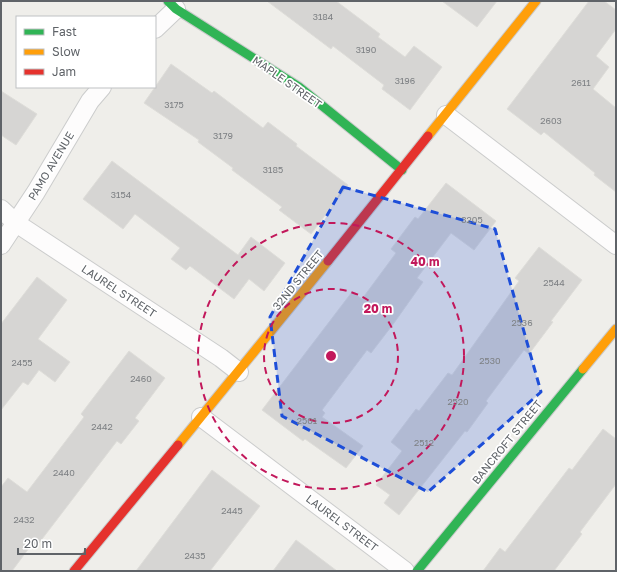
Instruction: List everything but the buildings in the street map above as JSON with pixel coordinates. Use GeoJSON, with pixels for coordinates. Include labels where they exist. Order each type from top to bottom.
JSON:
{"type":"FeatureCollection","features":[{"type":"Feature","properties":{"kind":"street","name":"32ND STREET"},"geometry":{"type":"LineString","coordinates":[[74,571],[239,372],[536,1]]}},
{"type":"Feature","properties":{"kind":"street"},"geometry":{"type":"LineString","coordinates":[[156,28],[172,5]]}},
{"type":"Feature","properties":{"kind":"street","name":"MAPLE STREET"},"geometry":{"type":"LineString","coordinates":[[172,5],[299,87],[402,170]]}},
{"type":"Feature","properties":{"kind":"street","name":"PAMO AVENUE"},"geometry":{"type":"LineString","coordinates":[[1,245],[90,101],[101,88]]}},
{"type":"Feature","properties":{"kind":"street"},"geometry":{"type":"LineString","coordinates":[[446,115],[616,245]]}},
{"type":"Feature","properties":{"kind":"street","name":"LAUREL STREET"},"geometry":{"type":"LineString","coordinates":[[1,209],[16,223],[221,358],[239,372]]}},
{"type":"Feature","properties":{"kind":"street","name":"BANCROFT STREET"},"geometry":{"type":"LineString","coordinates":[[417,571],[616,329]]}},
{"type":"Feature","properties":{"kind":"street","name":"LAUREL STREET"},"geometry":{"type":"LineString","coordinates":[[202,417],[405,571]]}},
{"type":"Feature","properties":{"kind":"highlighted area"},"geometry":{"type":"Polygon","coordinates":[[[343,187],[495,229],[541,392],[428,492],[282,416],[270,317],[343,187]]]}},
{"type":"Feature","properties":{"kind":"traffic: fast"},"geometry":{"type":"LineString","coordinates":[[168,1],[176,9],[299,87],[402,170]]}},
{"type":"Feature","properties":{"kind":"traffic: fast"},"geometry":{"type":"LineString","coordinates":[[417,571],[583,369]]}},
{"type":"Feature","properties":{"kind":"traffic: slow"},"geometry":{"type":"LineString","coordinates":[[428,136],[536,1]]}},
{"type":"Feature","properties":{"kind":"traffic: slow"},"geometry":{"type":"LineString","coordinates":[[178,445],[328,261]]}},
{"type":"Feature","properties":{"kind":"traffic: slow"},"geometry":{"type":"LineString","coordinates":[[583,369],[616,329]]}},
{"type":"Feature","properties":{"kind":"traffic: jam"},"geometry":{"type":"LineString","coordinates":[[328,261],[428,136]]}},
{"type":"Feature","properties":{"kind":"traffic: jam"},"geometry":{"type":"LineString","coordinates":[[74,571],[178,445]]}}]}
